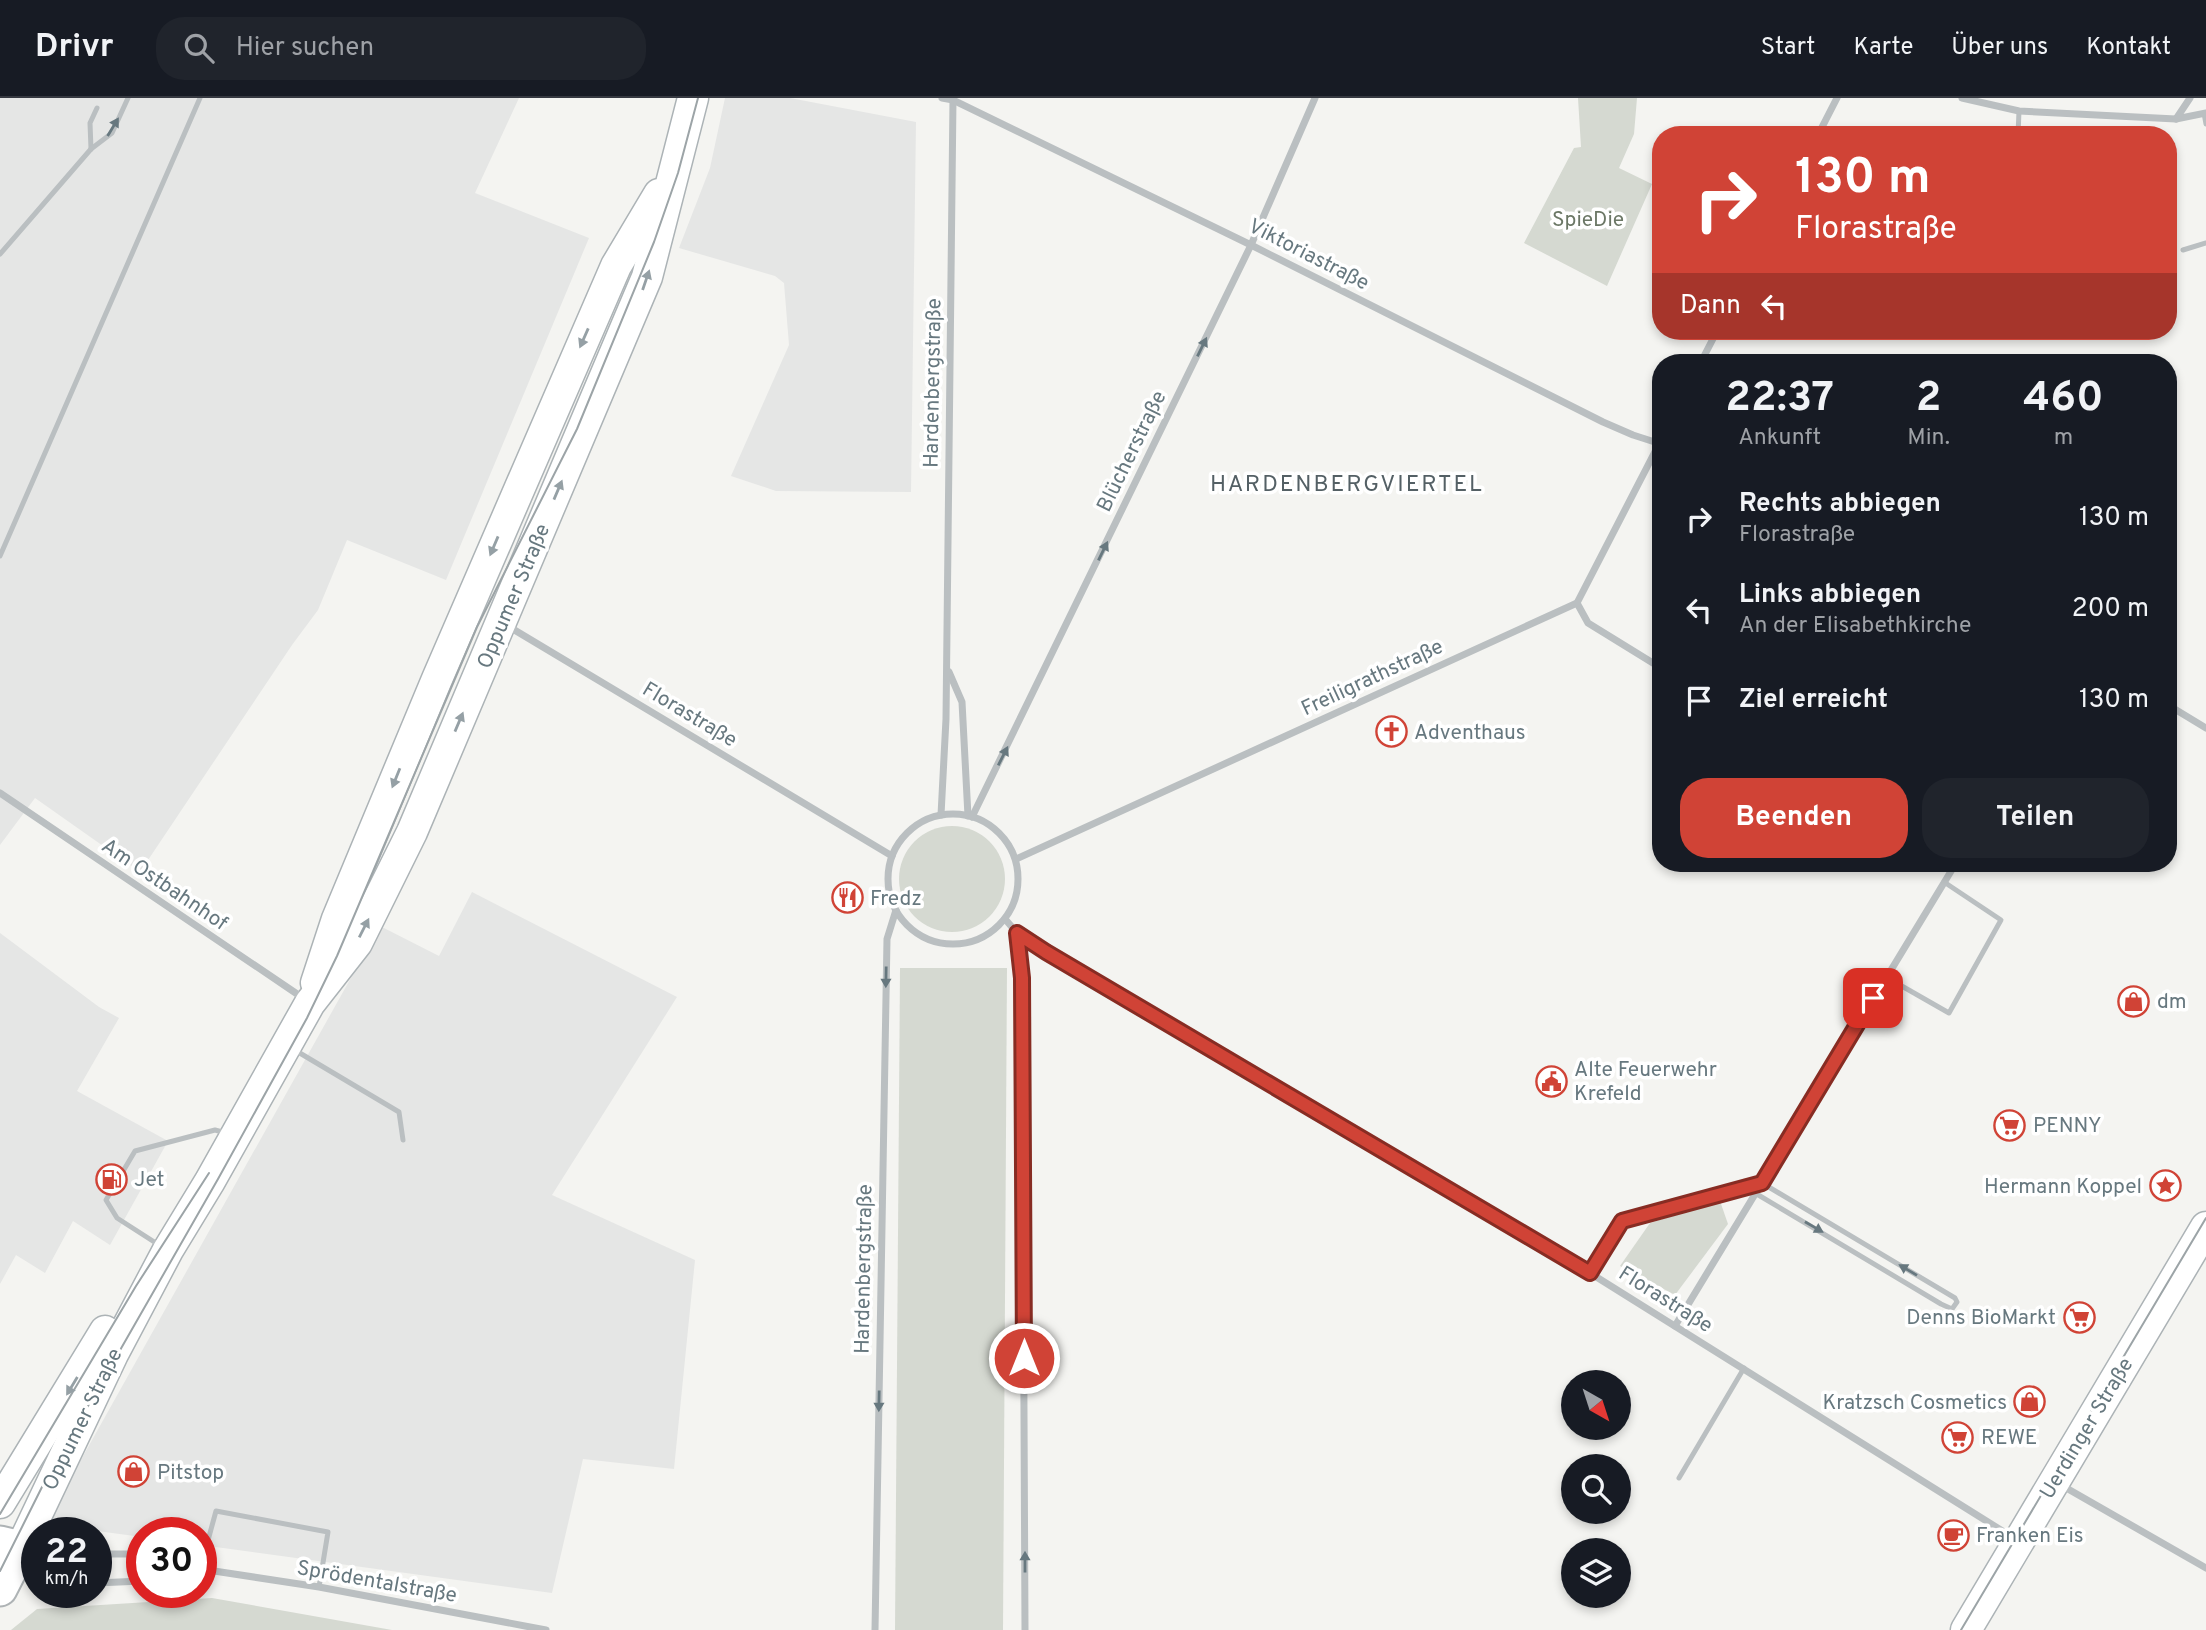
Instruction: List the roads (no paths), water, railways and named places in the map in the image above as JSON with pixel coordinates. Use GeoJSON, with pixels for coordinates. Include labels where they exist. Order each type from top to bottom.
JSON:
{"type":"FeatureCollection","features":[{"type":"Feature","properties":{"kind":"main road","name":"Oppumer Straße"},"geometry":{"type":"LineString","coordinates":[[13,1565],[107,1366],[168,1250],[236,1136],[310,1003],[337,919],[485,612],[616,266],[674,170],[693,98]]}},
{"type":"Feature","properties":{"kind":"main road","name":"Uerdinger Straße"},"geometry":{"type":"LineString","coordinates":[[1966,1630],[2206,1227]]}},
{"type":"Feature","properties":{"kind":"main road","name":"Oppumer Straße"},"geometry":{"type":"LineString","coordinates":[[0,1503],[112,1319],[168,1250]]}},
{"type":"Feature","properties":{"kind":"street","name":"Viktoriastraße"},"geometry":{"type":"LineString","coordinates":[[942,98],[953,99],[1611,425],[1652,440]]}},
{"type":"Feature","properties":{"kind":"street","name":"Blücherstraße"},"geometry":{"type":"LineString","coordinates":[[970,816],[1251,245],[1315,98]]}},
{"type":"Feature","properties":{"kind":"street"},"geometry":{"type":"LineString","coordinates":[[1823,126],[1837,98]]}},
{"type":"Feature","properties":{"kind":"street"},"geometry":{"type":"LineString","coordinates":[[1962,98],[2020,111],[2176,119],[2205,113]]}},
{"type":"Feature","properties":{"kind":"street"},"geometry":{"type":"LineString","coordinates":[[2176,119],[2190,98]]}},
{"type":"Feature","properties":{"kind":"street","name":"Hardenbergstraße"},"geometry":{"type":"LineString","coordinates":[[941,815],[947,667],[953,99]]}},
{"type":"Feature","properties":{"kind":"street"},"geometry":{"type":"LineString","coordinates":[[1652,458],[1577,603],[1588,623],[1652,662]]}},
{"type":"Feature","properties":{"kind":"street","name":"Freiligrathstraße"},"geometry":{"type":"LineString","coordinates":[[1016,859],[1577,603]]}},
{"type":"Feature","properties":{"kind":"street","name":"Florastraße"},"geometry":{"type":"LineString","coordinates":[[485,612],[892,856]]}},
{"type":"Feature","properties":{"kind":"street","name":"Hardenbergstraße"},"geometry":{"type":"LineString","coordinates":[[947,667],[962,702],[970,816]]}},
{"type":"Feature","properties":{"kind":"street"},"geometry":{"type":"LineString","coordinates":[[2177,710],[2206,728]]}},
{"type":"Feature","properties":{"kind":"street","name":"Am Ostbahnhof"},"geometry":{"type":"LineString","coordinates":[[0,793],[310,1003]]}},
{"type":"Feature","properties":{"kind":"street"},"geometry":{"type":"LineString","coordinates":[[892,856],[900,841],[925,820],[941,815],[970,816],[991,826],[1006,840],[1016,859],[1019,880],[1015,900],[1006,919],[990,934],[970,943],[948,945],[927,940],[909,928],[896,910]]}},
{"type":"Feature","properties":{"kind":"street","name":"Hardenbergstraße"},"geometry":{"type":"LineString","coordinates":[[875,1630],[887,939],[896,910],[889,893],[888,874],[892,856]]}},
{"type":"Feature","properties":{"kind":"street"},"geometry":{"type":"LineString","coordinates":[[1675,1326],[1950,872]]}},
{"type":"Feature","properties":{"kind":"street","name":"Florastraße"},"geometry":{"type":"LineString","coordinates":[[1006,919],[1017,933],[1058,959],[1590,1273],[2019,1541]]}},
{"type":"Feature","properties":{"kind":"street"},"geometry":{"type":"LineString","coordinates":[[1017,933],[1022,978],[1025,1630]]}},
{"type":"Feature","properties":{"kind":"street"},"geometry":{"type":"LineString","coordinates":[[1590,1273],[1622,1221],[1762,1183]]}},
{"type":"Feature","properties":{"kind":"street"},"geometry":{"type":"LineString","coordinates":[[2054,1481],[2206,1568]]}},
{"type":"Feature","properties":{"kind":"street","name":"Sprödentalstraße"},"geometry":{"type":"LineString","coordinates":[[217,1570],[546,1630]]}},
{"type":"Feature","properties":{"kind":"lane"},"geometry":{"type":"LineString","coordinates":[[0,254],[91,149],[112,133],[128,98]]}},
{"type":"Feature","properties":{"kind":"lane"},"geometry":{"type":"LineString","coordinates":[[0,556],[200,98]]}},
{"type":"Feature","properties":{"kind":"lane"},"geometry":{"type":"LineString","coordinates":[[91,149],[90,123],[97,108]]}},
{"type":"Feature","properties":{"kind":"lane"},"geometry":{"type":"LineString","coordinates":[[2019,126],[2020,111]]}},
{"type":"Feature","properties":{"kind":"lane"},"geometry":{"type":"LineString","coordinates":[[2205,113],[2206,124]]}},
{"type":"Feature","properties":{"kind":"lane"},"geometry":{"type":"LineString","coordinates":[[2183,250],[2206,243]]}},
{"type":"Feature","properties":{"kind":"lane"},"geometry":{"type":"LineString","coordinates":[[1886,977],[1949,1013],[2001,920],[1944,882]]}},
{"type":"Feature","properties":{"kind":"lane"},"geometry":{"type":"LineString","coordinates":[[286,1045],[399,1112],[403,1140]]}},
{"type":"Feature","properties":{"kind":"lane"},"geometry":{"type":"LineString","coordinates":[[168,1250],[117,1218],[106,1200],[135,1151],[215,1130],[236,1136]]}},
{"type":"Feature","properties":{"kind":"lane"},"geometry":{"type":"LineString","coordinates":[[1755,1193],[1941,1304],[1952,1309],[1955,1307],[1955,1298],[1762,1183]]}},
{"type":"Feature","properties":{"kind":"lane"},"geometry":{"type":"LineString","coordinates":[[1679,1478],[1744,1368]]}},
{"type":"Feature","properties":{"kind":"lane"},"geometry":{"type":"LineString","coordinates":[[214,1517],[216,1511],[328,1532],[319,1587]]}},
{"type":"Feature","properties":{"kind":"tram line"},"geometry":{"type":"LineString","coordinates":[[0,1571],[44,1483],[218,1179],[307,1018],[337,956],[477,627],[577,429],[654,242],[678,173],[698,98]]}},
{"type":"Feature","properties":{"kind":"tram line"},"geometry":{"type":"LineString","coordinates":[[0,1514],[136,1286],[209,1173]]}},
{"type":"Feature","properties":{"kind":"tram line"},"geometry":{"type":"LineString","coordinates":[[1961,1630],[2206,1218]]}},
{"type":"Feature","properties":{"kind":"place","name":"Adventhaus"},"geometry":{"type":"Point","coordinates":[1391,732]}},
{"type":"Feature","properties":{"kind":"place","name":"Fredz"},"geometry":{"type":"Point","coordinates":[847,898]}},
{"type":"Feature","properties":{"kind":"place","name":"dm"},"geometry":{"type":"Point","coordinates":[2134,1001]}},
{"type":"Feature","properties":{"kind":"place","name":"Alte Feuerwehr Krefeld"},"geometry":{"type":"Point","coordinates":[1551,1081]}},
{"type":"Feature","properties":{"kind":"place","name":"PENNY"},"geometry":{"type":"Point","coordinates":[2010,1125]}},
{"type":"Feature","properties":{"kind":"place","name":"Jet"},"geometry":{"type":"Point","coordinates":[111,1179]}},
{"type":"Feature","properties":{"kind":"place","name":"Hermann Koppel"},"geometry":{"type":"Point","coordinates":[2165,1186]}},
{"type":"Feature","properties":{"kind":"place","name":"Denns BioMarkt"},"geometry":{"type":"Point","coordinates":[2079,1317]}},
{"type":"Feature","properties":{"kind":"place","name":"Kratzsch Cosmetics"},"geometry":{"type":"Point","coordinates":[2030,1402]}},
{"type":"Feature","properties":{"kind":"place","name":"REWE"},"geometry":{"type":"Point","coordinates":[1958,1437]}},
{"type":"Feature","properties":{"kind":"place","name":"Pitstop"},"geometry":{"type":"Point","coordinates":[134,1472]}},
{"type":"Feature","properties":{"kind":"place","name":"Franken Eis"},"geometry":{"type":"Point","coordinates":[1953,1535]}},
{"type":"Feature","properties":{"kind":"district","name":"HARDENBERGVIERTEL"},"geometry":{"type":"Point","coordinates":[1347,483]}},
{"type":"Feature","properties":{"kind":"park label","name":"SpieDie"},"geometry":{"type":"Point","coordinates":[1588,219]}}]}
